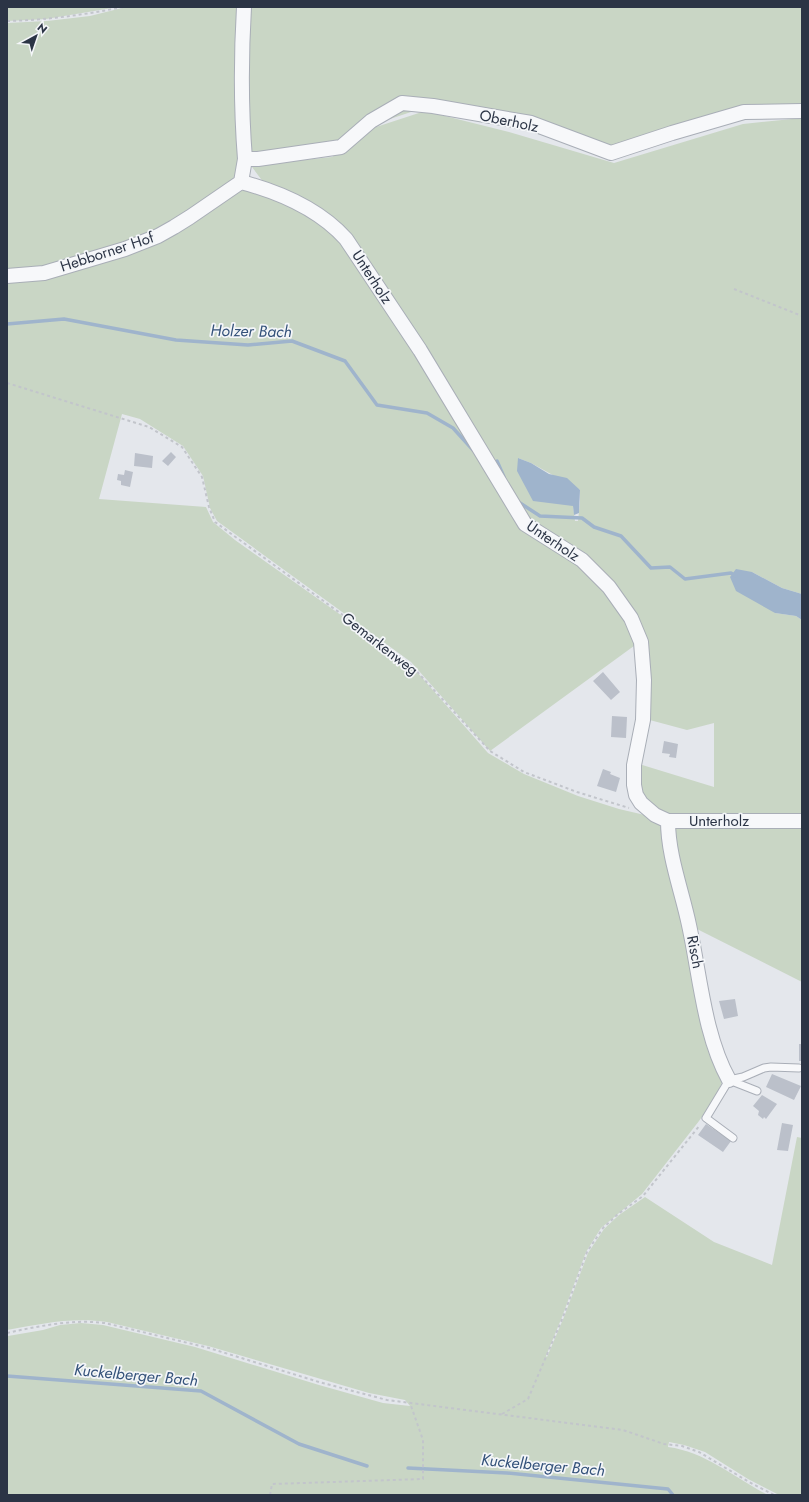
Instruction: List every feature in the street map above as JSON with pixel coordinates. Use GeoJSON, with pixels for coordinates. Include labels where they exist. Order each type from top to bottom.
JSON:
{"type":"FeatureCollection","features":[{"type":"Feature","properties":{"kind":"street"},"geometry":{"type":"LineString","coordinates":[[240,182],[245,160],[241,53],[244,7]]}},
{"type":"Feature","properties":{"kind":"street","name":"Oberholz"},"geometry":{"type":"LineString","coordinates":[[245,160],[341,147],[371,121],[402,103],[433,106],[531,123],[611,153],[744,112],[802,111]]}},
{"type":"Feature","properties":{"kind":"street","name":"Hebborner Hof"},"geometry":{"type":"LineString","coordinates":[[7,276],[44,273],[125,249],[158,236],[190,217],[240,182]]}},
{"type":"Feature","properties":{"kind":"street","name":"Unterholz"},"geometry":{"type":"LineString","coordinates":[[240,182],[264,189],[308,209],[333,225],[346,238],[420,350],[525,524],[582,560],[609,587],[631,618],[641,642],[644,680],[643,720],[634,765],[634,785],[636,795],[640,803],[655,815],[668,821],[802,821]]}},
{"type":"Feature","properties":{"kind":"street","name":"Risch"},"geometry":{"type":"LineString","coordinates":[[668,821],[668,839],[689,924],[709,1021],[720,1064],[729,1080]]}},
{"type":"Feature","properties":{"kind":"lane"},"geometry":{"type":"LineString","coordinates":[[733,1138],[706,1118],[729,1080],[743,1077],[764,1068],[799,1068]]}},
{"type":"Feature","properties":{"kind":"lane"},"geometry":{"type":"LineString","coordinates":[[729,1080],[757,1091]]}},
{"type":"Feature","properties":{"kind":"path"},"geometry":{"type":"LineString","coordinates":[[7,21],[46,20],[90,14],[123,7]]}},
{"type":"Feature","properties":{"kind":"path"},"geometry":{"type":"LineString","coordinates":[[734,289],[802,316]]}},
{"type":"Feature","properties":{"kind":"path","name":"Gemarkenweg"},"geometry":{"type":"LineString","coordinates":[[7,383],[148,427],[182,447],[202,477],[209,507],[215,522],[410,664],[490,751],[524,772],[612,804]]}},
{"type":"Feature","properties":{"kind":"path"},"geometry":{"type":"LineString","coordinates":[[501,1414],[528,1400],[563,1317],[587,1252],[603,1228],[618,1214],[643,1196],[706,1118]]}},
{"type":"Feature","properties":{"kind":"path"},"geometry":{"type":"LineString","coordinates":[[7,1333],[66,1322],[105,1323],[202,1346],[318,1382],[387,1400],[623,1430],[664,1444],[682,1446],[706,1455],[749,1482],[774,1495]]}},
{"type":"Feature","properties":{"kind":"path"},"geometry":{"type":"LineString","coordinates":[[270,1495],[272,1484],[423,1479],[423,1440],[410,1403]]}},
{"type":"Feature","properties":{"kind":"green space"},"geometry":{"type":"Polygon","coordinates":[[[7,7],[118,7],[46,19],[7,21],[7,7]]]}},
{"type":"Feature","properties":{"kind":"green space"},"geometry":{"type":"Polygon","coordinates":[[[126,7],[242,7],[240,53],[240,159],[233,179],[213,199],[199,209],[152,235],[137,241],[112,250],[73,259],[80,266],[151,242],[181,227],[224,197],[232,193],[242,191],[256,190],[277,196],[316,217],[334,230],[351,250],[417,350],[523,525],[581,561],[608,588],[630,620],[638,643],[490,751],[411,662],[217,521],[210,508],[203,476],[183,446],[140,419],[122,414],[99,499],[206,507],[213,522],[235,540],[410,664],[488,753],[524,774],[578,796],[619,809],[649,816],[655,820],[663,830],[693,955],[708,1034],[723,1080],[716,1096],[699,1121],[642,1194],[601,1228],[586,1252],[546,1356],[547,1357],[564,1317],[588,1253],[604,1229],[619,1215],[645,1197],[714,1242],[772,1265],[797,1137],[802,1138],[802,1495],[779,1495],[748,1479],[705,1452],[669,1442],[668,1447],[695,1454],[708,1460],[768,1495],[7,1495],[7,1336],[43,1330],[60,1325],[81,1323],[103,1325],[195,1347],[383,1403],[410,1406],[405,1400],[369,1393],[208,1346],[107,1322],[82,1320],[69,1321],[7,1330],[7,23],[47,21],[90,16],[126,7]]]}},
{"type":"Feature","properties":{"kind":"green space"},"geometry":{"type":"Polygon","coordinates":[[[245,7],[802,7],[802,112],[741,120],[613,155],[509,126],[423,108],[372,125],[330,153],[251,152],[248,148],[245,7]]]}},
{"type":"Feature","properties":{"kind":"green space"},"geometry":{"type":"Polygon","coordinates":[[[425,111],[509,132],[614,163],[743,124],[802,118],[802,594],[782,588],[752,572],[775,613],[796,616],[802,620],[802,818],[670,816],[655,809],[639,789],[639,764],[714,787],[714,723],[687,730],[646,719],[647,660],[610,586],[526,523],[513,502],[526,509],[513,501],[356,247],[267,187],[252,167],[254,165],[332,157],[373,128],[425,111]],[[518,458],[573,506],[575,521],[578,521],[580,490],[531,463],[518,458]]]}},
{"type":"Feature","properties":{"kind":"green space"},"geometry":{"type":"Polygon","coordinates":[[[802,825],[802,982],[693,927],[671,834],[674,828],[802,825]]]}},
{"type":"Feature","properties":{"kind":"water"},"geometry":{"type":"Polygon","coordinates":[[[518,458],[531,463],[549,474],[567,478],[580,490],[579,513],[574,515],[573,506],[533,501],[517,471],[518,458]]]}},
{"type":"Feature","properties":{"kind":"water"},"geometry":{"type":"Polygon","coordinates":[[[736,569],[752,572],[782,588],[802,594],[802,620],[796,616],[775,613],[736,591],[730,577],[736,569]]]}},
{"type":"Feature","properties":{"kind":"building"},"geometry":{"type":"Polygon","coordinates":[[[171,452],[176,457],[168,466],[162,461],[171,452]]]}},
{"type":"Feature","properties":{"kind":"building"},"geometry":{"type":"Polygon","coordinates":[[[135,453],[153,456],[152,468],[134,466],[135,453]]]}},
{"type":"Feature","properties":{"kind":"building"},"geometry":{"type":"Polygon","coordinates":[[[125,470],[133,472],[130,487],[121,485],[121,481],[117,480],[118,474],[124,475],[125,470]]]}},
{"type":"Feature","properties":{"kind":"building"},"geometry":{"type":"Polygon","coordinates":[[[603,672],[620,692],[611,700],[593,681],[603,672]]]}},
{"type":"Feature","properties":{"kind":"building"},"geometry":{"type":"Polygon","coordinates":[[[612,716],[627,717],[626,738],[611,737],[612,716]]]}},
{"type":"Feature","properties":{"kind":"building"},"geometry":{"type":"Polygon","coordinates":[[[664,741],[678,744],[676,758],[669,757],[670,754],[662,753],[664,741]]]}},
{"type":"Feature","properties":{"kind":"building"},"geometry":{"type":"Polygon","coordinates":[[[603,769],[620,778],[616,792],[597,786],[603,769]]]}},
{"type":"Feature","properties":{"kind":"building"},"geometry":{"type":"Polygon","coordinates":[[[735,999],[738,1016],[724,1019],[719,1001],[735,999]]]}},
{"type":"Feature","properties":{"kind":"building"},"geometry":{"type":"Polygon","coordinates":[[[799,1044],[802,1044],[802,1061],[799,1061],[799,1044]]]}},
{"type":"Feature","properties":{"kind":"building"},"geometry":{"type":"Polygon","coordinates":[[[772,1074],[801,1086],[794,1100],[766,1087],[772,1074]]]}},
{"type":"Feature","properties":{"kind":"building"},"geometry":{"type":"Polygon","coordinates":[[[762,1095],[777,1104],[766,1119],[764,1117],[763,1119],[758,1115],[759,1111],[753,1106],[762,1095]]]}},
{"type":"Feature","properties":{"kind":"building"},"geometry":{"type":"Polygon","coordinates":[[[782,1123],[793,1125],[788,1151],[777,1150],[782,1123]]]}},
{"type":"Feature","properties":{"kind":"building"},"geometry":{"type":"Polygon","coordinates":[[[706,1124],[731,1141],[723,1152],[698,1135],[706,1124]]]}},
{"type":"Feature","properties":{"kind":"waterway","name":"Holzer Bach"},"geometry":{"type":"LineString","coordinates":[[7,324],[64,319],[176,340],[248,345],[292,341],[345,361],[377,405],[427,413],[453,428],[473,450]]}},
{"type":"Feature","properties":{"kind":"waterway","name":"Holzer Bach"},"geometry":{"type":"LineString","coordinates":[[497,461],[504,477]]}},
{"type":"Feature","properties":{"kind":"waterway","name":"Holzer Bach"},"geometry":{"type":"LineString","coordinates":[[517,501],[540,516],[582,518],[594,527],[621,536],[651,568],[670,567],[685,579],[731,573],[736,576]]}},
{"type":"Feature","properties":{"kind":"waterway","name":"Kuckelberger Bach"},"geometry":{"type":"LineString","coordinates":[[7,1376],[201,1391],[299,1444],[367,1466]]}},
{"type":"Feature","properties":{"kind":"waterway","name":"Kuckelberger Bach"},"geometry":{"type":"LineString","coordinates":[[408,1468],[507,1473],[668,1489],[673,1495]]}}]}
